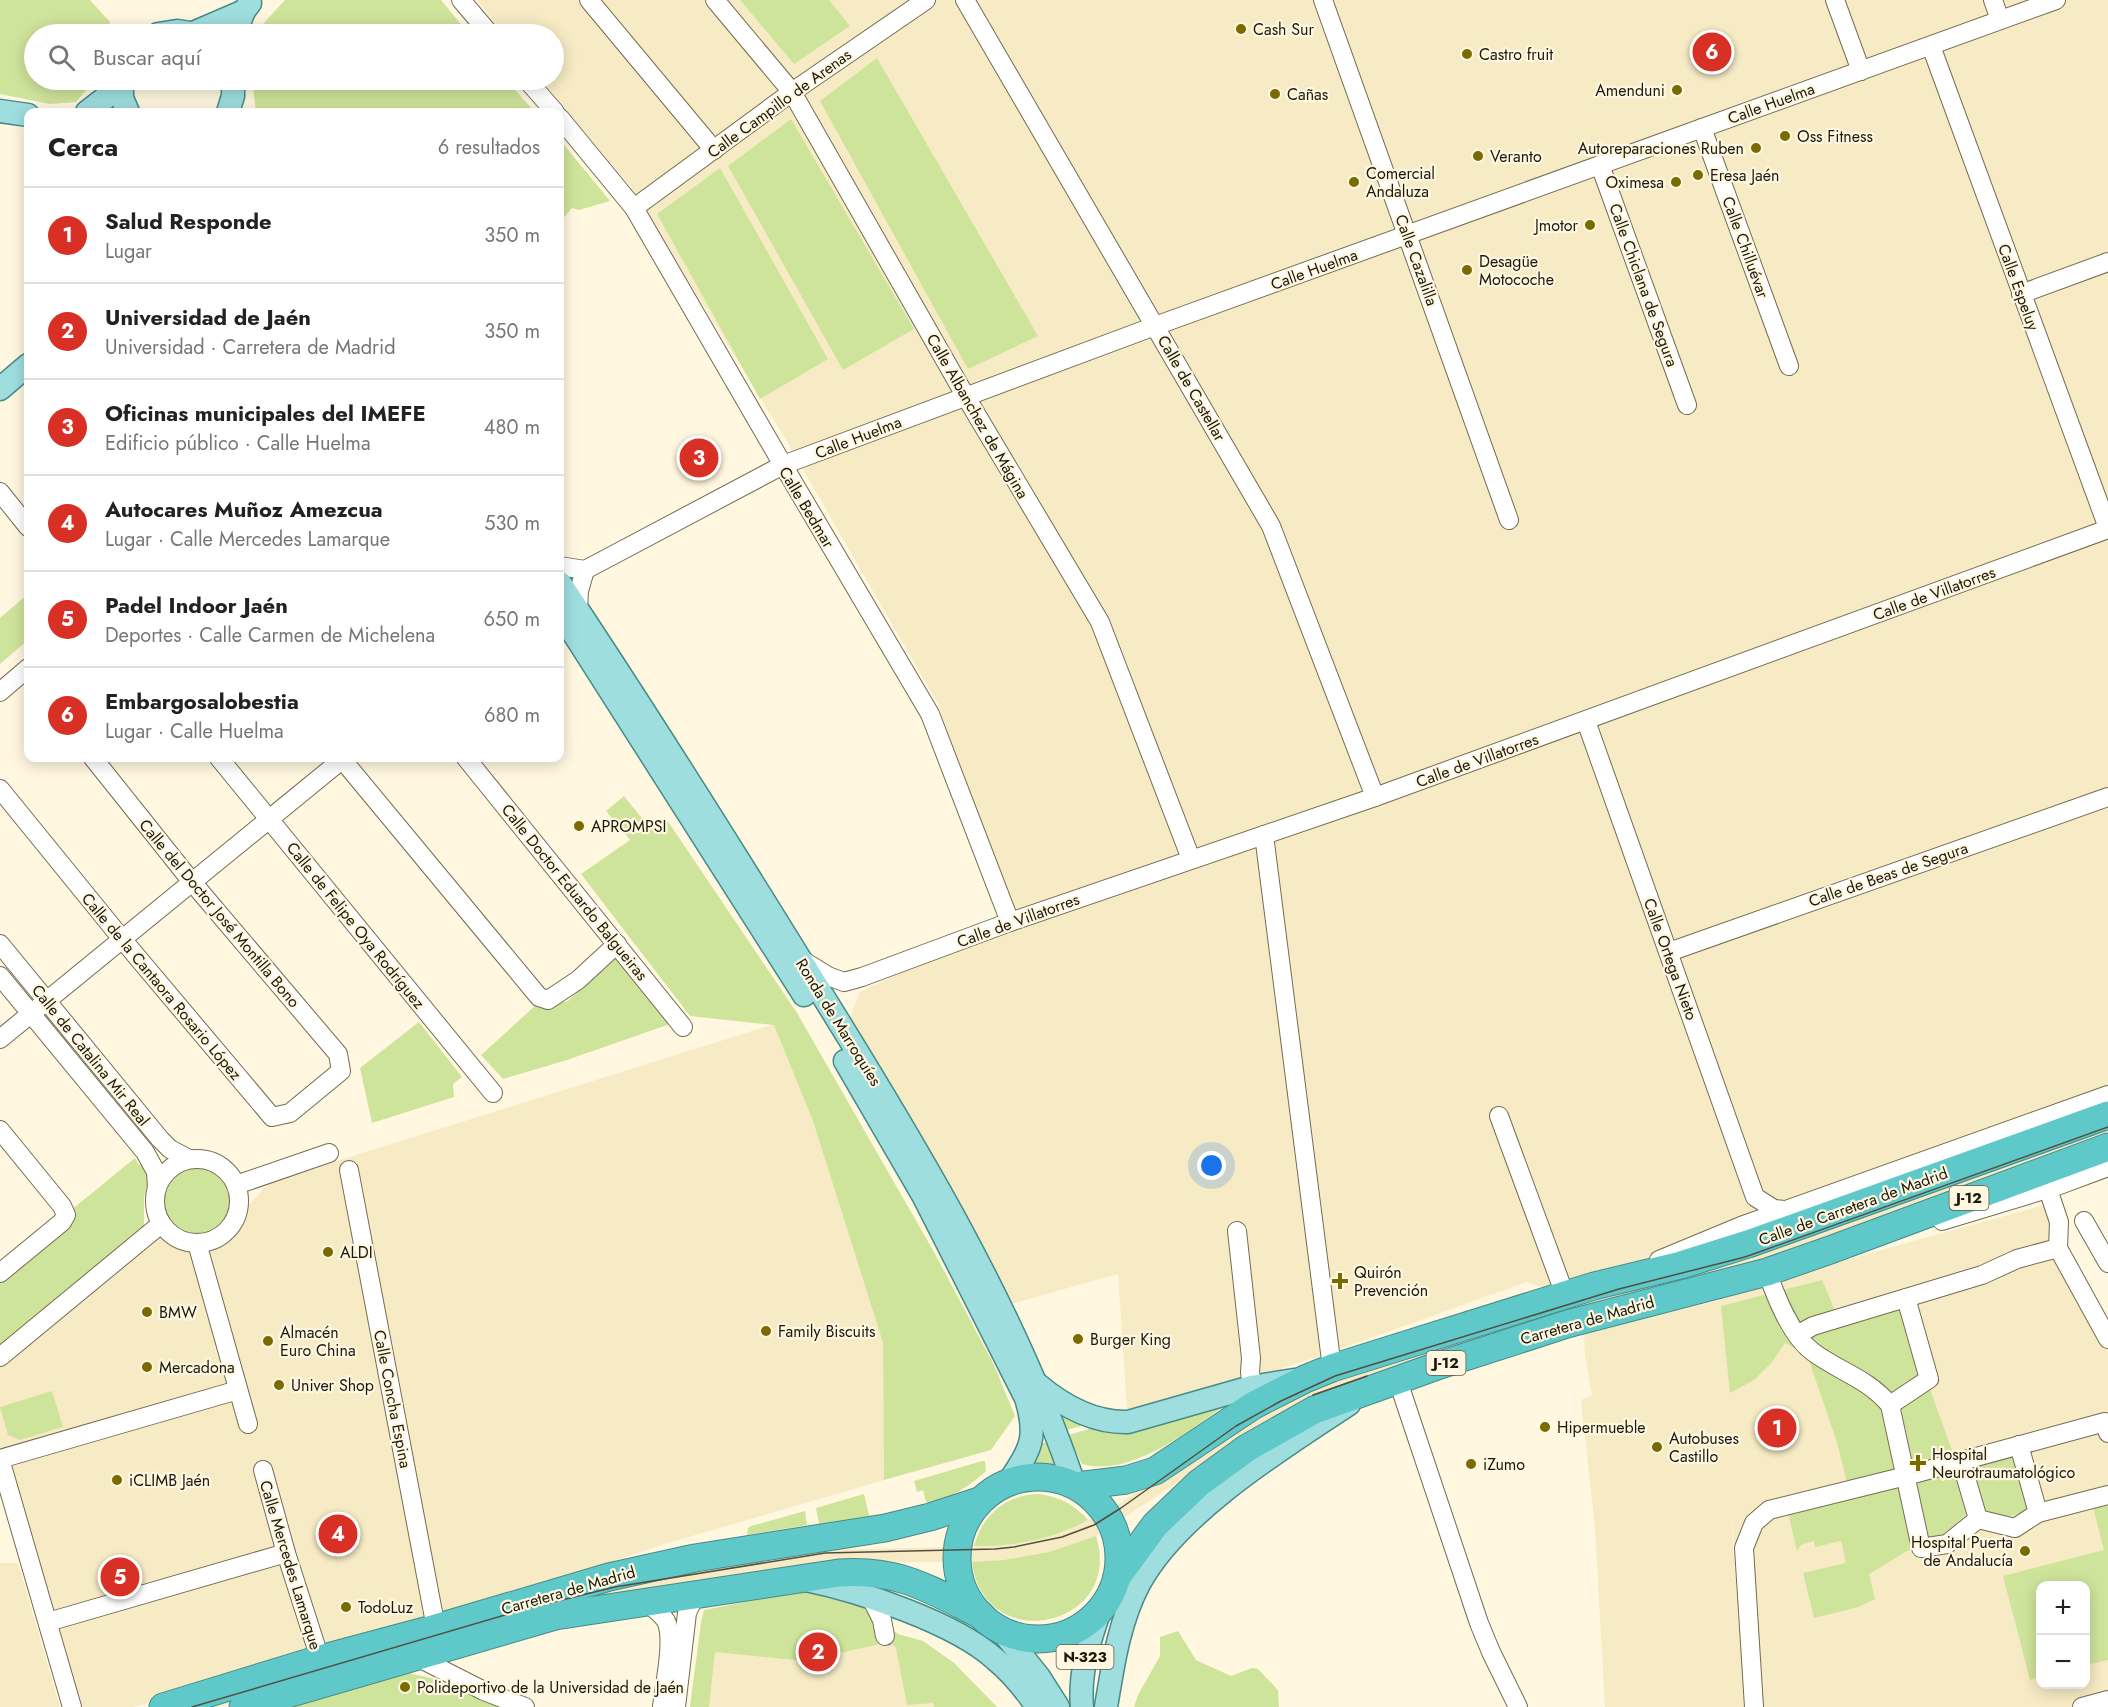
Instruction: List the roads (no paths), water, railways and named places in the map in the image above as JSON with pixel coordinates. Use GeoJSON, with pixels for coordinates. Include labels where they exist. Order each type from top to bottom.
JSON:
{"type":"FeatureCollection","features":[{"type":"Feature","properties":{"kind":"highway","name":"Calle de Carretera de Madrid"},"geometry":{"type":"LineString","coordinates":[[1594,1286],[1681,1265],[1748,1244],[2108,1115]]}},
{"type":"Feature","properties":{"kind":"highway","name":"Carretera de Madrid"},"geometry":{"type":"LineString","coordinates":[[1117,1577],[1155,1525],[1199,1483],[1247,1448],[1314,1410],[1567,1324],[1767,1272],[2108,1147]]}},
{"type":"Feature","properties":{"kind":"highway","name":"Carretera de Madrid"},"geometry":{"type":"LineString","coordinates":[[1076,1485],[1126,1480],[1155,1471],[1253,1396],[1332,1368],[1594,1286]]}},
{"type":"Feature","properties":{"kind":"highway"},"geometry":{"type":"LineString","coordinates":[[1038,1476],[1076,1485],[1096,1502],[1112,1524],[1119,1550],[1117,1577],[1112,1592],[1100,1610],[1084,1624],[1059,1636],[1030,1639],[991,1623],[971,1603],[963,1589],[957,1559],[962,1529],[979,1501],[996,1488],[1009,1482],[1038,1476]]}},
{"type":"Feature","properties":{"kind":"highway","name":"Carretera de Madrid"},"geometry":{"type":"LineString","coordinates":[[163,1707],[320,1659],[436,1628],[609,1577],[695,1558],[885,1528],[930,1517],[979,1501]]}},
{"type":"Feature","properties":{"kind":"highway","name":"Carretera de Madrid"},"geometry":{"type":"LineString","coordinates":[[243,1707],[555,1616],[839,1573],[877,1573],[907,1580],[928,1588],[991,1623]]}},
{"type":"Feature","properties":{"kind":"main road"},"geometry":{"type":"LineString","coordinates":[[213,24],[248,5]]}},
{"type":"Feature","properties":{"kind":"main road"},"geometry":{"type":"LineString","coordinates":[[239,24],[248,5]]}},
{"type":"Feature","properties":{"kind":"main road"},"geometry":{"type":"LineString","coordinates":[[92,108],[113,90]]}},
{"type":"Feature","properties":{"kind":"main road"},"geometry":{"type":"LineString","coordinates":[[122,90],[122,98],[126,108]]}},
{"type":"Feature","properties":{"kind":"main road"},"geometry":{"type":"LineString","coordinates":[[229,108],[233,90]]}},
{"type":"Feature","properties":{"kind":"main road"},"geometry":{"type":"LineString","coordinates":[[0,111],[24,114]]}},
{"type":"Feature","properties":{"kind":"main road"},"geometry":{"type":"LineString","coordinates":[[0,389],[24,368]]}},
{"type":"Feature","properties":{"kind":"main road","name":"Ronda de Marroquíes"},"geometry":{"type":"LineString","coordinates":[[565,614],[658,733],[896,1115],[969,1246],[1036,1384],[1076,1485]]}},
{"type":"Feature","properties":{"kind":"main road","name":"Ronda de Marroquíes"},"geometry":{"type":"LineString","coordinates":[[565,614],[851,1070],[959,1262],[1026,1398],[1032,1418],[1033,1430],[1026,1455],[1009,1482]]}},
{"type":"Feature","properties":{"kind":"main road"},"geometry":{"type":"LineString","coordinates":[[1036,1384],[1061,1404],[1075,1411],[1105,1420],[1128,1422],[1253,1396]]}},
{"type":"Feature","properties":{"kind":"main road"},"geometry":{"type":"LineString","coordinates":[[1106,1707],[1117,1644],[1127,1612],[1139,1585],[1171,1540],[1238,1482],[1282,1449],[1386,1385]]}},
{"type":"Feature","properties":{"kind":"main road"},"geometry":{"type":"LineString","coordinates":[[799,1578],[829,1585],[900,1609],[945,1628],[994,1657],[1017,1679],[1037,1707]]}},
{"type":"Feature","properties":{"kind":"main road","name":"N-323"},"geometry":{"type":"LineString","coordinates":[[1082,1707],[1083,1671],[1100,1610]]}},
{"type":"Feature","properties":{"kind":"main road","name":"N-323"},"geometry":{"type":"LineString","coordinates":[[991,1623],[1040,1677],[1058,1707]]}},
{"type":"Feature","properties":{"kind":"street"},"geometry":{"type":"LineString","coordinates":[[461,0],[481,24]]}},
{"type":"Feature","properties":{"kind":"street"},"geometry":{"type":"LineString","coordinates":[[589,0],[714,150]]}},
{"type":"Feature","properties":{"kind":"street","name":"Calle Albanchez de Mágina"},"geometry":{"type":"LineString","coordinates":[[715,0],[792,92],[966,397],[1100,622],[1191,859]]}},
{"type":"Feature","properties":{"kind":"street","name":"Calle Campillo de Arenas"},"geometry":{"type":"LineString","coordinates":[[634,208],[792,92],[926,0]]}},
{"type":"Feature","properties":{"kind":"street","name":"Calle de Castellar"},"geometry":{"type":"LineString","coordinates":[[965,0],[1271,526],[1375,797]]}},
{"type":"Feature","properties":{"kind":"street"},"geometry":{"type":"LineString","coordinates":[[1835,0],[1861,71]]}},
{"type":"Feature","properties":{"kind":"street"},"geometry":{"type":"LineString","coordinates":[[1993,0],[2000,20]]}},
{"type":"Feature","properties":{"kind":"street","name":"Calle Huelma"},"geometry":{"type":"LineString","coordinates":[[585,570],[783,465],[1155,326],[2056,0]]}},
{"type":"Feature","properties":{"kind":"street","name":"Calle Cazalilla"},"geometry":{"type":"LineString","coordinates":[[1328,2],[1509,520]]}},
{"type":"Feature","properties":{"kind":"street","name":"Calle Espeluy"},"geometry":{"type":"LineString","coordinates":[[1931,46],[2108,528]]}},
{"type":"Feature","properties":{"kind":"street"},"geometry":{"type":"LineString","coordinates":[[536,90],[552,108]]}},
{"type":"Feature","properties":{"kind":"street","name":"Calle Bedmar"},"geometry":{"type":"LineString","coordinates":[[564,123],[634,208],[930,714],[1010,922]]}},
{"type":"Feature","properties":{"kind":"street","name":"Calle Chilluévar"},"geometry":{"type":"LineString","coordinates":[[1702,128],[1789,366]]}},
{"type":"Feature","properties":{"kind":"street","name":"Calle Chiclana de Segura"},"geometry":{"type":"LineString","coordinates":[[1600,165],[1687,405]]}},
{"type":"Feature","properties":{"kind":"street"},"geometry":{"type":"LineString","coordinates":[[2021,294],[2108,262]]}},
{"type":"Feature","properties":{"kind":"street"},"geometry":{"type":"LineString","coordinates":[[0,492],[24,522]]}},
{"type":"Feature","properties":{"kind":"street","name":"Calle de Villatorres"},"geometry":{"type":"LineString","coordinates":[[844,982],[1010,922],[1375,797],[2108,528]]}},
{"type":"Feature","properties":{"kind":"street"},"geometry":{"type":"LineString","coordinates":[[564,567],[585,570],[579,591],[565,614]]}},
{"type":"Feature","properties":{"kind":"street"},"geometry":{"type":"LineString","coordinates":[[0,692],[24,674]]}},
{"type":"Feature","properties":{"kind":"street","name":"Calle Ortega Nieto"},"geometry":{"type":"LineString","coordinates":[[1586,721],[1755,1197]]}},
{"type":"Feature","properties":{"kind":"street","name":"Calle del Doctor José Montilla Bono"},"geometry":{"type":"LineString","coordinates":[[96,762],[192,882],[338,1054],[340,1071]]}},
{"type":"Feature","properties":{"kind":"street","name":"Calle de Felipe Oya Rodríguez"},"geometry":{"type":"LineString","coordinates":[[222,762],[493,1093]]}},
{"type":"Feature","properties":{"kind":"street"},"geometry":{"type":"LineString","coordinates":[[0,1039],[337,762]]}},
{"type":"Feature","properties":{"kind":"street"},"geometry":{"type":"LineString","coordinates":[[345,762],[540,997],[548,1000],[579,980],[617,944]]}},
{"type":"Feature","properties":{"kind":"street","name":"Calle Doctor Eduardo Balgueiras"},"geometry":{"type":"LineString","coordinates":[[469,762],[683,1027]]}},
{"type":"Feature","properties":{"kind":"street","name":"Calle de la Cantaora Rosario López"},"geometry":{"type":"LineString","coordinates":[[0,789],[122,939],[272,1117],[290,1113],[340,1071]]}},
{"type":"Feature","properties":{"kind":"street","name":"Calle de Beas de Segura"},"geometry":{"type":"LineString","coordinates":[[1669,952],[2108,797]]}},
{"type":"Feature","properties":{"kind":"street"},"geometry":{"type":"LineString","coordinates":[[1264,835],[1332,1368]]}},
{"type":"Feature","properties":{"kind":"street","name":"Calle de Catalina Mir Real"},"geometry":{"type":"LineString","coordinates":[[0,944],[160,1139],[170,1149],[189,1160]]}},
{"type":"Feature","properties":{"kind":"street"},"geometry":{"type":"LineString","coordinates":[[800,958],[828,976],[844,982],[833,1000],[836,1016]]}},
{"type":"Feature","properties":{"kind":"street","name":"Calle de Catalina Mir Real"},"geometry":{"type":"LineString","coordinates":[[0,976],[145,1152],[156,1172],[157,1188]]}},
{"type":"Feature","properties":{"kind":"street"},"geometry":{"type":"LineString","coordinates":[[1594,1286],[1784,1210],[2108,1095]]}},
{"type":"Feature","properties":{"kind":"street"},"geometry":{"type":"LineString","coordinates":[[1499,1116],[1565,1295]]}},
{"type":"Feature","properties":{"kind":"street"},"geometry":{"type":"LineString","coordinates":[[0,1130],[64,1210],[64,1220],[0,1273]]}},
{"type":"Feature","properties":{"kind":"street"},"geometry":{"type":"LineString","coordinates":[[236,1185],[329,1153]]}},
{"type":"Feature","properties":{"kind":"street"},"geometry":{"type":"LineString","coordinates":[[199,1159],[217,1164],[236,1185],[238,1208],[234,1222],[218,1237],[196,1243],[177,1238],[161,1224],[155,1206],[157,1188],[165,1173],[180,1162],[199,1159]]}},
{"type":"Feature","properties":{"kind":"street"},"geometry":{"type":"LineString","coordinates":[[1830,1250],[1916,1230],[2048,1189],[2108,1167]]}},
{"type":"Feature","properties":{"kind":"street","name":"Calle Concha Espina"},"geometry":{"type":"LineString","coordinates":[[349,1170],[436,1628]]}},
{"type":"Feature","properties":{"kind":"street"},"geometry":{"type":"LineString","coordinates":[[2048,1189],[2059,1222],[2058,1248],[2108,1339]]}},
{"type":"Feature","properties":{"kind":"street"},"geometry":{"type":"LineString","coordinates":[[1741,1226],[1752,1211],[1755,1197],[1774,1209],[1784,1210]]}},
{"type":"Feature","properties":{"kind":"street"},"geometry":{"type":"LineString","coordinates":[[2084,1221],[2108,1263]]}},
{"type":"Feature","properties":{"kind":"street"},"geometry":{"type":"LineString","coordinates":[[0,1357],[161,1224]]}},
{"type":"Feature","properties":{"kind":"street"},"geometry":{"type":"LineString","coordinates":[[1237,1231],[1253,1396]]}},
{"type":"Feature","properties":{"kind":"street"},"geometry":{"type":"LineString","coordinates":[[196,1243],[248,1424]]}},
{"type":"Feature","properties":{"kind":"street"},"geometry":{"type":"LineString","coordinates":[[1797,1335],[1813,1326],[1982,1275],[2018,1259],[2058,1248]]}},
{"type":"Feature","properties":{"kind":"street"},"geometry":{"type":"LineString","coordinates":[[1767,1272],[1797,1335],[1811,1350],[1826,1361],[1878,1391],[1890,1405],[1922,1548],[1947,1544],[1978,1519]]}},
{"type":"Feature","properties":{"kind":"street"},"geometry":{"type":"LineString","coordinates":[[1890,1405],[1929,1379],[1906,1298]]}},
{"type":"Feature","properties":{"kind":"street"},"geometry":{"type":"LineString","coordinates":[[1251,1358],[1263,1371],[1274,1377],[1297,1380]]}},
{"type":"Feature","properties":{"kind":"street"},"geometry":{"type":"LineString","coordinates":[[1386,1385],[1479,1623],[1518,1707]]}},
{"type":"Feature","properties":{"kind":"street"},"geometry":{"type":"LineString","coordinates":[[72,1707],[0,1459],[238,1390]]}},
{"type":"Feature","properties":{"kind":"street"},"geometry":{"type":"LineString","coordinates":[[1754,1707],[1744,1548],[1754,1523],[1769,1510],[1906,1476],[2105,1422],[2108,1432]]}},
{"type":"Feature","properties":{"kind":"street"},"geometry":{"type":"LineString","coordinates":[[2019,1445],[2038,1513]]}},
{"type":"Feature","properties":{"kind":"street"},"geometry":{"type":"LineString","coordinates":[[1961,1461],[1978,1519]]}},
{"type":"Feature","properties":{"kind":"street","name":"Calle Mercedes Lamarque"},"geometry":{"type":"LineString","coordinates":[[263,1470],[286,1553],[320,1659]]}},
{"type":"Feature","properties":{"kind":"street"},"geometry":{"type":"LineString","coordinates":[[1978,1519],[2015,1528],[2038,1513],[2108,1495]]}},
{"type":"Feature","properties":{"kind":"street"},"geometry":{"type":"LineString","coordinates":[[48,1622],[286,1553]]}},
{"type":"Feature","properties":{"kind":"street"},"geometry":{"type":"LineString","coordinates":[[676,1707],[687,1613],[696,1593]]}},
{"type":"Feature","properties":{"kind":"street"},"geometry":{"type":"LineString","coordinates":[[872,1600],[882,1620],[885,1636],[892,1614],[900,1609]]}},
{"type":"Feature","properties":{"kind":"street"},"geometry":{"type":"LineString","coordinates":[[645,1601],[663,1617],[669,1629],[662,1707]]}},
{"type":"Feature","properties":{"kind":"street"},"geometry":{"type":"LineString","coordinates":[[415,1656],[484,1691],[525,1707]]}},
{"type":"Feature","properties":{"kind":"street"},"geometry":{"type":"LineString","coordinates":[[2082,1707],[2108,1700]]}},
{"type":"Feature","properties":{"kind":"tram line"},"geometry":{"type":"LineString","coordinates":[[192,1707],[529,1608],[615,1587],[825,1553],[995,1549],[1062,1537],[1094,1525],[1121,1508],[1236,1426],[1281,1401],[1335,1376],[1619,1289],[1745,1257],[2108,1127]]}},
{"type":"Feature","properties":{"kind":"tram line"},"geometry":{"type":"LineString","coordinates":[[1313,1395],[1367,1376]]}},
{"type":"Feature","properties":{"kind":"place","name":"Cash Sur"},"geometry":{"type":"Point","coordinates":[1241,29]}},
{"type":"Feature","properties":{"kind":"place","name":"Embargosalobestia"},"geometry":{"type":"Point","coordinates":[1712,52]}},
{"type":"Feature","properties":{"kind":"place","name":"Castro fruit"},"geometry":{"type":"Point","coordinates":[1467,54]}},
{"type":"Feature","properties":{"kind":"place","name":"Amenduni"},"geometry":{"type":"Point","coordinates":[1677,90]}},
{"type":"Feature","properties":{"kind":"place","name":"Cañas"},"geometry":{"type":"Point","coordinates":[1275,94]}},
{"type":"Feature","properties":{"kind":"place","name":"Oss Fitness"},"geometry":{"type":"Point","coordinates":[1785,136]}},
{"type":"Feature","properties":{"kind":"place","name":"Autoreparaciones Ruben"},"geometry":{"type":"Point","coordinates":[1756,148]}},
{"type":"Feature","properties":{"kind":"place","name":"Veranto"},"geometry":{"type":"Point","coordinates":[1478,156]}},
{"type":"Feature","properties":{"kind":"place","name":"Eresa Jaén"},"geometry":{"type":"Point","coordinates":[1698,175]}},
{"type":"Feature","properties":{"kind":"place","name":"Comercial Andaluza"},"geometry":{"type":"Point","coordinates":[1354,182]}},
{"type":"Feature","properties":{"kind":"place","name":"Oximesa"},"geometry":{"type":"Point","coordinates":[1676,182]}},
{"type":"Feature","properties":{"kind":"place","name":"Jmotor"},"geometry":{"type":"Point","coordinates":[1590,225]}},
{"type":"Feature","properties":{"kind":"place","name":"Desagüe Motocoche"},"geometry":{"type":"Point","coordinates":[1467,270]}},
{"type":"Feature","properties":{"kind":"place","name":"Oficinas municipales del IMEFE"},"geometry":{"type":"Point","coordinates":[699,458]}},
{"type":"Feature","properties":{"kind":"place","name":"APROMPSI"},"geometry":{"type":"Point","coordinates":[579,826]}},
{"type":"Feature","properties":{"kind":"place","name":"ALDI"},"geometry":{"type":"Point","coordinates":[328,1252]}},
{"type":"Feature","properties":{"kind":"place","name":"Quirón Prevención"},"geometry":{"type":"Point","coordinates":[1340,1281]}},
{"type":"Feature","properties":{"kind":"place","name":"BMW"},"geometry":{"type":"Point","coordinates":[147,1312]}},
{"type":"Feature","properties":{"kind":"place","name":"Family Biscuits"},"geometry":{"type":"Point","coordinates":[766,1331]}},
{"type":"Feature","properties":{"kind":"place","name":"Burger King"},"geometry":{"type":"Point","coordinates":[1078,1339]}},
{"type":"Feature","properties":{"kind":"place","name":"Almacén Euro China"},"geometry":{"type":"Point","coordinates":[268,1341]}},
{"type":"Feature","properties":{"kind":"place","name":"Mercadona"},"geometry":{"type":"Point","coordinates":[147,1367]}},
{"type":"Feature","properties":{"kind":"place","name":"Univer Shop"},"geometry":{"type":"Point","coordinates":[279,1385]}},
{"type":"Feature","properties":{"kind":"place","name":"Hipermueble"},"geometry":{"type":"Point","coordinates":[1545,1427]}},
{"type":"Feature","properties":{"kind":"place","name":"Salud Responde"},"geometry":{"type":"Point","coordinates":[1777,1428]}},
{"type":"Feature","properties":{"kind":"place","name":"Autobuses Castillo"},"geometry":{"type":"Point","coordinates":[1657,1447]}},
{"type":"Feature","properties":{"kind":"place","name":"Hospital Neurotraumatológico"},"geometry":{"type":"Point","coordinates":[1918,1463]}},
{"type":"Feature","properties":{"kind":"place","name":"iZumo"},"geometry":{"type":"Point","coordinates":[1471,1464]}},
{"type":"Feature","properties":{"kind":"place","name":"iCLIMB Jaén"},"geometry":{"type":"Point","coordinates":[117,1480]}},
{"type":"Feature","properties":{"kind":"place","name":"Autocares Muñoz Amezcua"},"geometry":{"type":"Point","coordinates":[338,1534]}},
{"type":"Feature","properties":{"kind":"place","name":"Hospital Puerta de Andalucía"},"geometry":{"type":"Point","coordinates":[2025,1551]}},
{"type":"Feature","properties":{"kind":"place","name":"Padel Indoor Jaén"},"geometry":{"type":"Point","coordinates":[120,1577]}},
{"type":"Feature","properties":{"kind":"place","name":"TodoLuz"},"geometry":{"type":"Point","coordinates":[346,1607]}},
{"type":"Feature","properties":{"kind":"place","name":"Universidad de Jaén"},"geometry":{"type":"Point","coordinates":[818,1652]}},
{"type":"Feature","properties":{"kind":"place","name":"Polideportivo de la Universidad de Jaén"},"geometry":{"type":"Point","coordinates":[405,1687]}}]}
